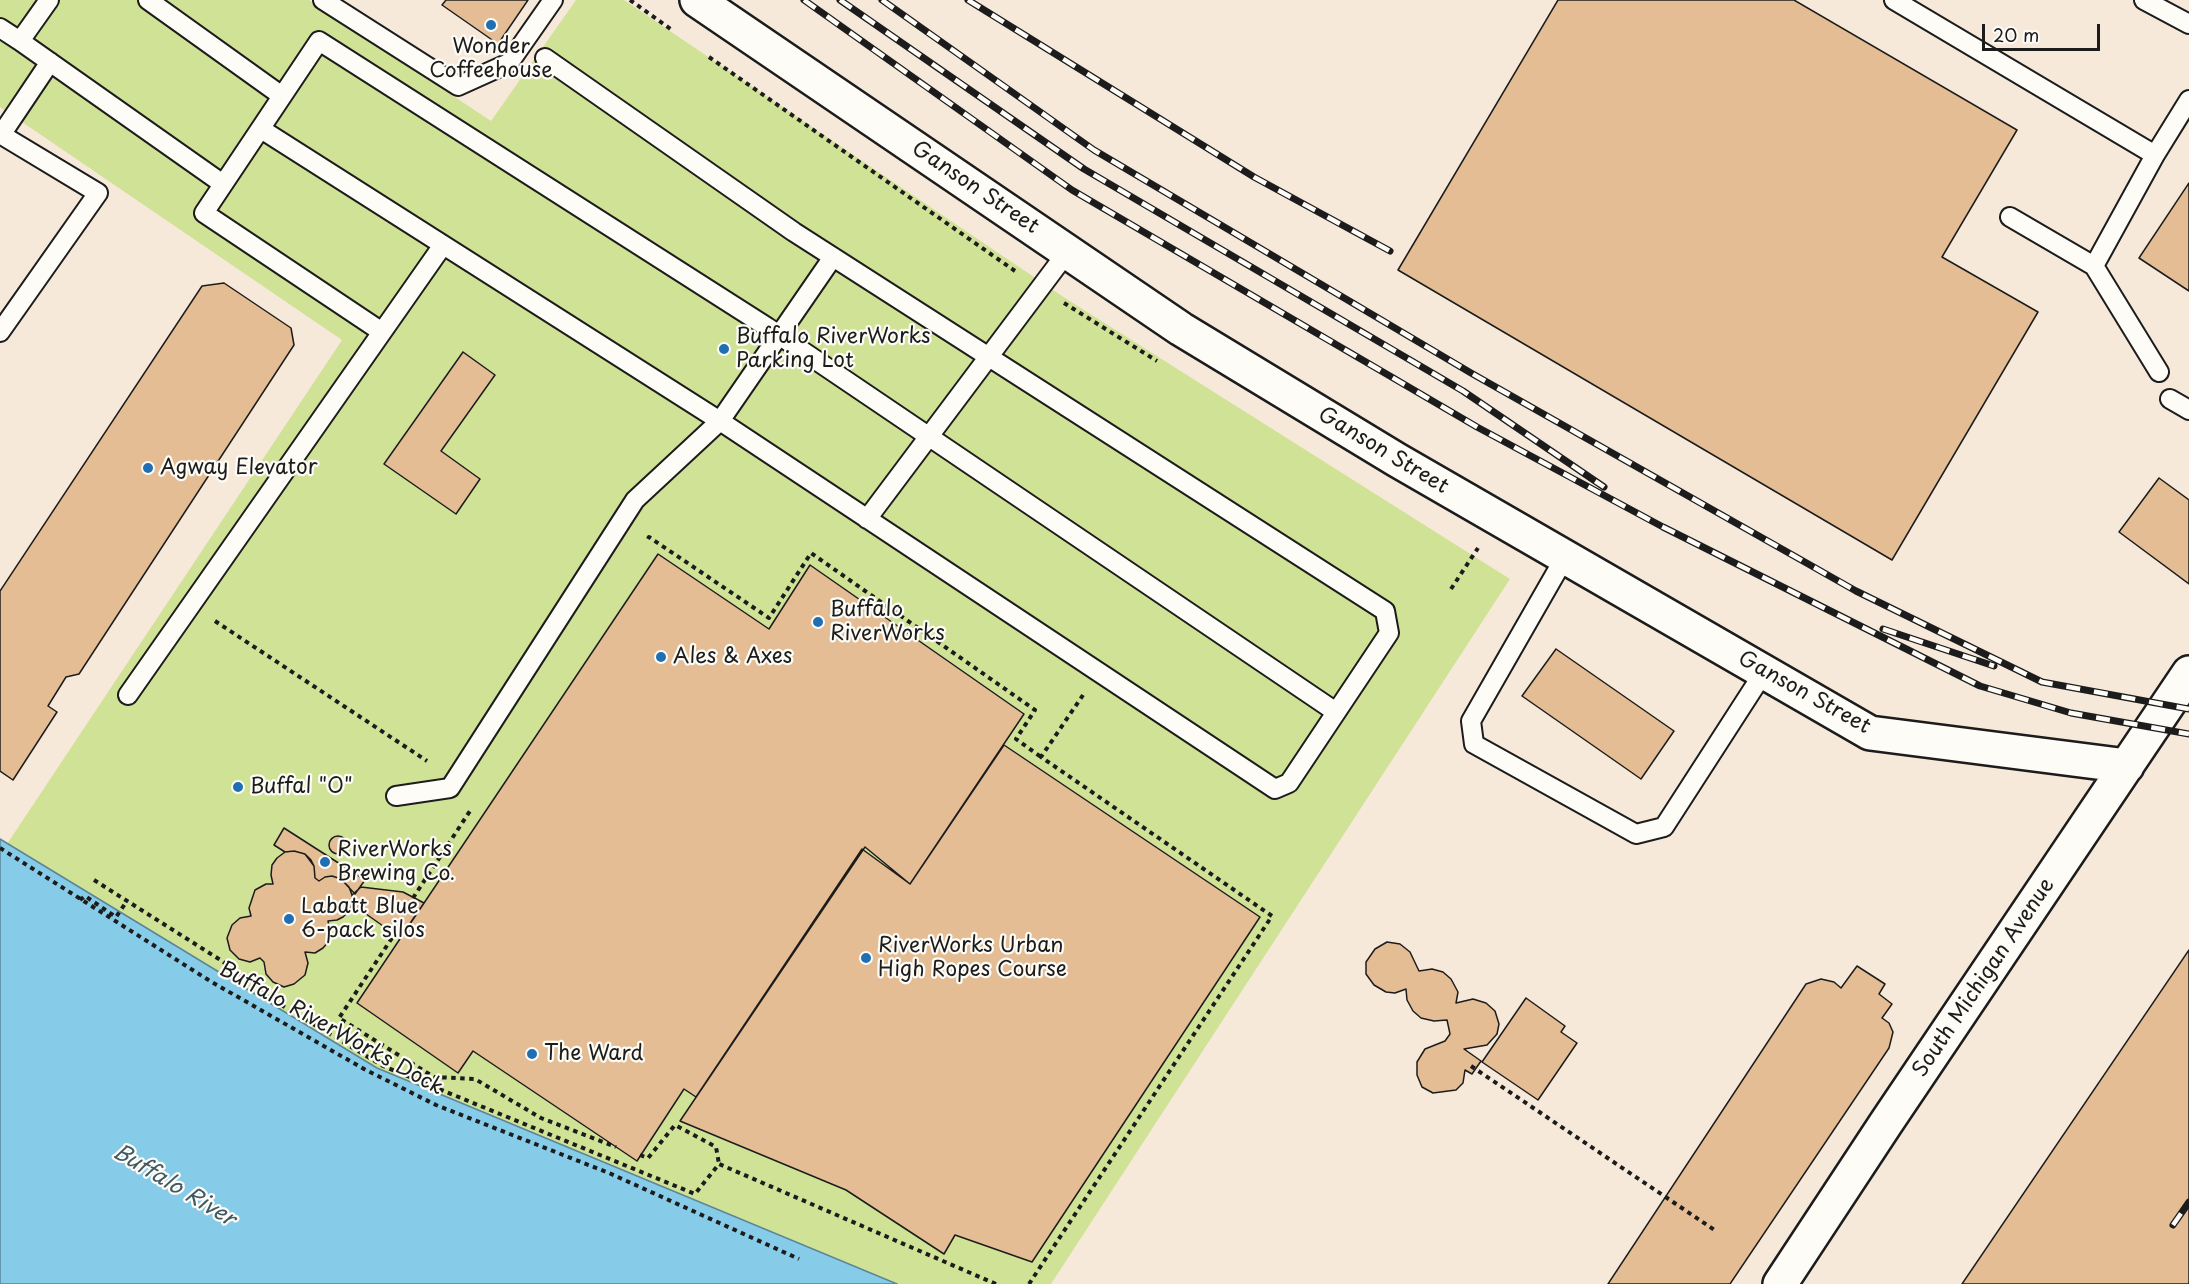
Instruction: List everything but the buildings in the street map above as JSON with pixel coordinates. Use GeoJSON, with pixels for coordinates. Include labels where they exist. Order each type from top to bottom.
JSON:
{"type":"FeatureCollection","features":[{"type":"Feature","properties":{"kind":"street","name":"Ganson Street"},"geometry":{"type":"LineString","coordinates":[[697,0],[1201,341],[1397,460],[1870,733],[2127,766]]}},
{"type":"Feature","properties":{"kind":"street","name":"South Michigan Avenue"},"geometry":{"type":"LineString","coordinates":[[1780,1284],[2189,673]]}},
{"type":"Feature","properties":{"kind":"lane"},"geometry":{"type":"LineString","coordinates":[[20,41],[49,0]]}},
{"type":"Feature","properties":{"kind":"lane"},"geometry":{"type":"LineString","coordinates":[[148,0],[282,96]]}},
{"type":"Feature","properties":{"kind":"lane"},"geometry":{"type":"LineString","coordinates":[[322,0],[458,86],[509,63],[553,0]]}},
{"type":"Feature","properties":{"kind":"lane"},"geometry":{"type":"LineString","coordinates":[[1894,0],[2155,156]]}},
{"type":"Feature","properties":{"kind":"lane"},"geometry":{"type":"LineString","coordinates":[[2144,0],[2189,24]]}},
{"type":"Feature","properties":{"kind":"lane"},"geometry":{"type":"LineString","coordinates":[[0,28],[223,184]]}},
{"type":"Feature","properties":{"kind":"lane"},"geometry":{"type":"LineString","coordinates":[[382,332],[204,213],[319,41],[778,335],[1336,712]]}},
{"type":"Feature","properties":{"kind":"lane"},"geometry":{"type":"LineString","coordinates":[[261,129],[720,421],[1275,789],[1289,783],[1389,633],[1384,611],[794,232],[545,58]]}},
{"type":"Feature","properties":{"kind":"lane"},"geometry":{"type":"LineString","coordinates":[[0,332],[98,193],[1,134],[50,62]]}},
{"type":"Feature","properties":{"kind":"lane"},"geometry":{"type":"LineString","coordinates":[[2094,266],[2189,100]]}},
{"type":"Feature","properties":{"kind":"lane"},"geometry":{"type":"LineString","coordinates":[[2010,218],[2094,266],[2159,372]]}},
{"type":"Feature","properties":{"kind":"lane"},"geometry":{"type":"LineString","coordinates":[[128,695],[443,244]]}},
{"type":"Feature","properties":{"kind":"lane"},"geometry":{"type":"LineString","coordinates":[[867,519],[1068,252]]}},
{"type":"Feature","properties":{"kind":"lane"},"geometry":{"type":"LineString","coordinates":[[396,796],[450,788],[635,500],[720,421],[833,257]]}},
{"type":"Feature","properties":{"kind":"lane"},"geometry":{"type":"LineString","coordinates":[[2170,399],[2189,410]]}},
{"type":"Feature","properties":{"kind":"lane"},"geometry":{"type":"LineString","coordinates":[[1564,557],[1471,721],[1474,744],[1636,834],[1664,827],[1764,672]]}},
{"type":"Feature","properties":{"kind":"path"},"geometry":{"type":"LineString","coordinates":[[642,547],[649,537],[769,618],[811,554],[1035,710],[1016,739],[1272,916],[1029,1284]]}},
{"type":"Feature","properties":{"kind":"path"},"geometry":{"type":"LineString","coordinates":[[1451,590],[1479,548]]}},
{"type":"Feature","properties":{"kind":"path"},"geometry":{"type":"LineString","coordinates":[[190,605],[455,779]]}},
{"type":"Feature","properties":{"kind":"path"},"geometry":{"type":"LineString","coordinates":[[1041,757],[1098,672]]}},
{"type":"Feature","properties":{"kind":"path"},"geometry":{"type":"LineString","coordinates":[[413,898],[472,808]]}},
{"type":"Feature","properties":{"kind":"path","name":"Buffalo RiverWorks Dock"},"geometry":{"type":"LineString","coordinates":[[0,848],[210,981],[364,1069],[436,1105],[609,1173],[799,1259]]}},
{"type":"Feature","properties":{"kind":"path"},"geometry":{"type":"LineString","coordinates":[[94,880],[222,961],[268,997],[327,1030],[383,1066],[695,1194],[719,1164],[716,1147],[675,1125],[648,1158],[640,1155]]}},
{"type":"Feature","properties":{"kind":"path"},"geometry":{"type":"LineString","coordinates":[[80,900],[85,896],[116,918],[127,902]]}},
{"type":"Feature","properties":{"kind":"path"},"geometry":{"type":"LineString","coordinates":[[392,938],[339,1018],[434,1077],[475,1079],[541,1118],[616,1147]]}},
{"type":"Feature","properties":{"kind":"path"},"geometry":{"type":"LineString","coordinates":[[1471,1066],[1716,1231]]}},
{"type":"Feature","properties":{"kind":"path"},"geometry":{"type":"LineString","coordinates":[[719,1164],[996,1284]]}},
{"type":"Feature","properties":{"kind":"green space","name":"Buffalo RiverWorks"},"geometry":{"type":"Polygon","coordinates":[[[0,0],[309,0],[491,121],[576,0],[624,0],[1065,298],[1510,579],[1051,1284],[897,1284],[377,1068],[7,844],[342,340],[0,107],[0,0]]]}},
{"type":"Feature","properties":{"kind":"water","name":"Buffalo River"},"geometry":{"type":"Polygon","coordinates":[[[0,839],[377,1068],[897,1284],[0,1284],[0,839]]]}},
{"type":"Feature","properties":{"kind":"railway"},"geometry":{"type":"LineString","coordinates":[[804,0],[1072,190],[1477,427],[1663,527],[1980,686],[2071,713],[2189,734]]}},
{"type":"Feature","properties":{"kind":"railway"},"geometry":{"type":"LineString","coordinates":[[840,0],[1084,169],[1463,391],[1604,487]]}},
{"type":"Feature","properties":{"kind":"railway"},"geometry":{"type":"LineString","coordinates":[[882,0],[1094,150],[1471,373],[1856,591],[2042,682],[2189,709]]}},
{"type":"Feature","properties":{"kind":"railway"},"geometry":{"type":"LineString","coordinates":[[968,0],[1254,177],[1390,251]]}},
{"type":"Feature","properties":{"kind":"railway"},"geometry":{"type":"LineString","coordinates":[[1883,629],[1994,666]]}},
{"type":"Feature","properties":{"kind":"railway"},"geometry":{"type":"LineString","coordinates":[[2173,1225],[2189,1202]]}},
{"type":"Feature","properties":{"kind":"place","name":"Wonder Coffeehouse"},"geometry":{"type":"Point","coordinates":[491,25]}},
{"type":"Feature","properties":{"kind":"place","name":"Buffalo RiverWorks Parking Lot"},"geometry":{"type":"Point","coordinates":[724,349]}},
{"type":"Feature","properties":{"kind":"place","name":"Agway Elevator"},"geometry":{"type":"Point","coordinates":[148,468]}},
{"type":"Feature","properties":{"kind":"place","name":"Buffalo RiverWorks"},"geometry":{"type":"Point","coordinates":[818,622]}},
{"type":"Feature","properties":{"kind":"place","name":"Ales & Axes"},"geometry":{"type":"Point","coordinates":[661,657]}},
{"type":"Feature","properties":{"kind":"place","name":"Buffal \"O\""},"geometry":{"type":"Point","coordinates":[238,787]}},
{"type":"Feature","properties":{"kind":"place","name":"RiverWorks Brewing Co."},"geometry":{"type":"Point","coordinates":[325,862]}},
{"type":"Feature","properties":{"kind":"place","name":"Labatt Blue 6-pack silos"},"geometry":{"type":"Point","coordinates":[289,919]}},
{"type":"Feature","properties":{"kind":"place","name":"RiverWorks Urban High Ropes Course"},"geometry":{"type":"Point","coordinates":[866,958]}},
{"type":"Feature","properties":{"kind":"place","name":"The Ward"},"geometry":{"type":"Point","coordinates":[532,1054]}}]}
